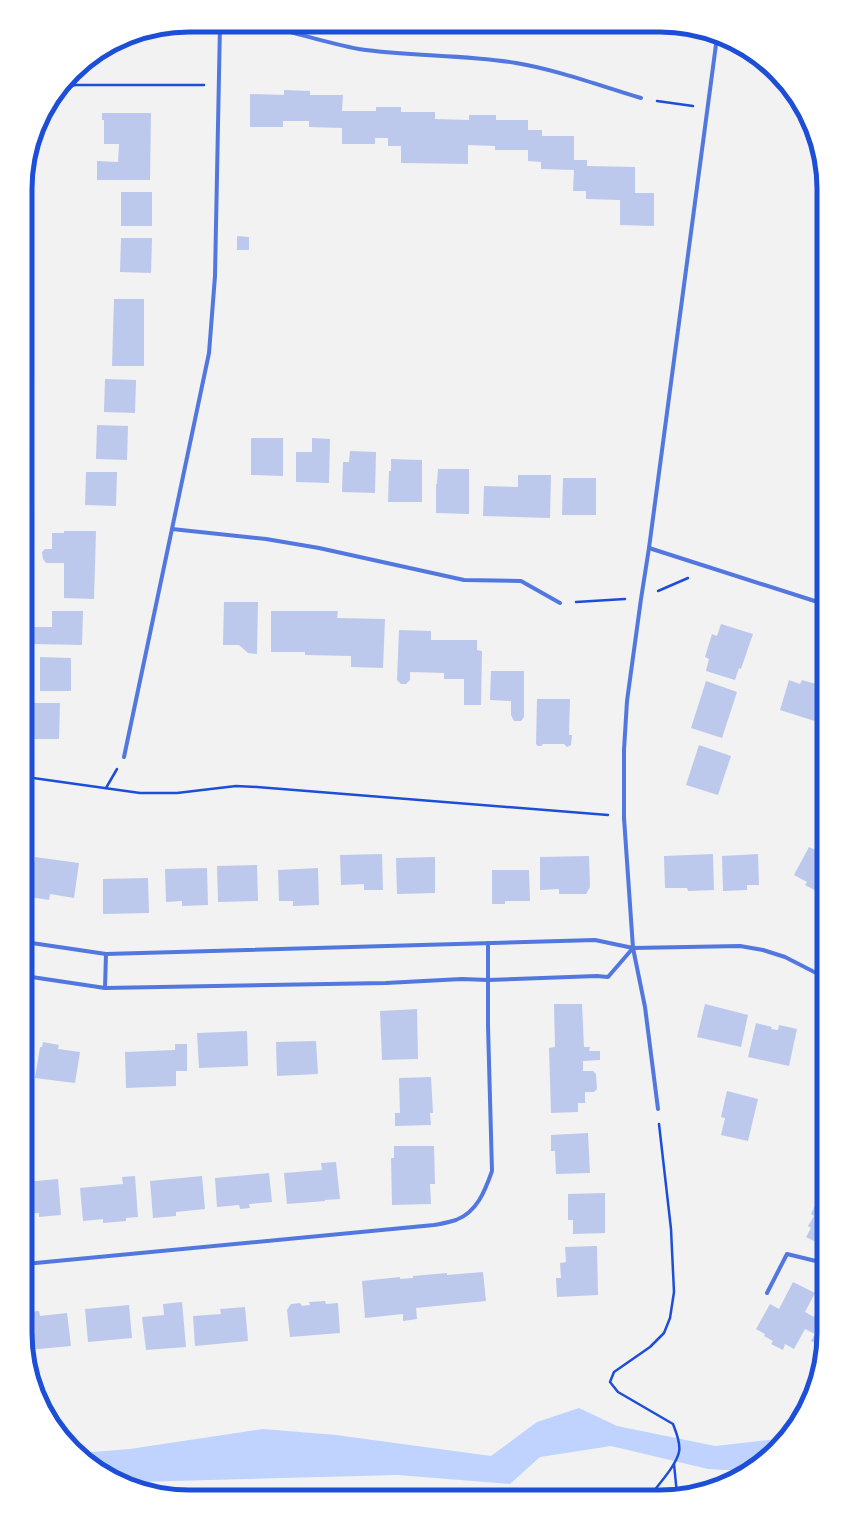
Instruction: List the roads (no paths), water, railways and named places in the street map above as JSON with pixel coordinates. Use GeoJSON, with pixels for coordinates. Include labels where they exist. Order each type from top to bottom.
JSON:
{"type":"FeatureCollection","features":[{"type":"Feature","properties":{"kind":"street"},"geometry":{"type":"LineString","coordinates":[[124,757],[209,353],[215,276],[220,32]]}},
{"type":"Feature","properties":{"kind":"street"},"geometry":{"type":"LineString","coordinates":[[288,32],[358,48],[402,54],[476,58],[517,63],[569,76],[641,98]]}},
{"type":"Feature","properties":{"kind":"street"},"geometry":{"type":"LineString","coordinates":[[658,1109],[645,1007],[633,948],[624,818],[624,750],[627,701],[649,548],[716,43]]}},
{"type":"Feature","properties":{"kind":"street"},"geometry":{"type":"LineString","coordinates":[[172,530],[266,539],[319,548],[464,580],[521,581],[560,603]]}},
{"type":"Feature","properties":{"kind":"street"},"geometry":{"type":"LineString","coordinates":[[649,548],[817,602]]}},
{"type":"Feature","properties":{"kind":"street"},"geometry":{"type":"LineString","coordinates":[[32,943],[106,954],[594,940],[633,948],[740,946],[785,956],[817,973]]}},
{"type":"Feature","properties":{"kind":"street"},"geometry":{"type":"LineString","coordinates":[[32,1263],[434,1225],[457,1220],[475,1208],[486,1189],[492,1171],[488,1026],[488,943]]}},
{"type":"Feature","properties":{"kind":"street"},"geometry":{"type":"LineString","coordinates":[[32,977],[105,988],[378,983],[462,979],[488,980],[596,976],[608,977],[633,948]]}},
{"type":"Feature","properties":{"kind":"street"},"geometry":{"type":"LineString","coordinates":[[105,988],[106,954]]}},
{"type":"Feature","properties":{"kind":"street"},"geometry":{"type":"LineString","coordinates":[[767,1293],[787,1254],[817,1261]]}},
{"type":"Feature","properties":{"kind":"water"},"geometry":{"type":"Polygon","coordinates":[[[579,1408],[617,1426],[715,1446],[776,1439],[756,1458],[735,1470],[708,1469],[611,1446],[540,1457],[510,1484],[398,1475],[139,1482],[110,1469],[87,1452],[130,1449],[263,1429],[336,1435],[491,1456],[537,1422],[579,1408]]]}}]}
